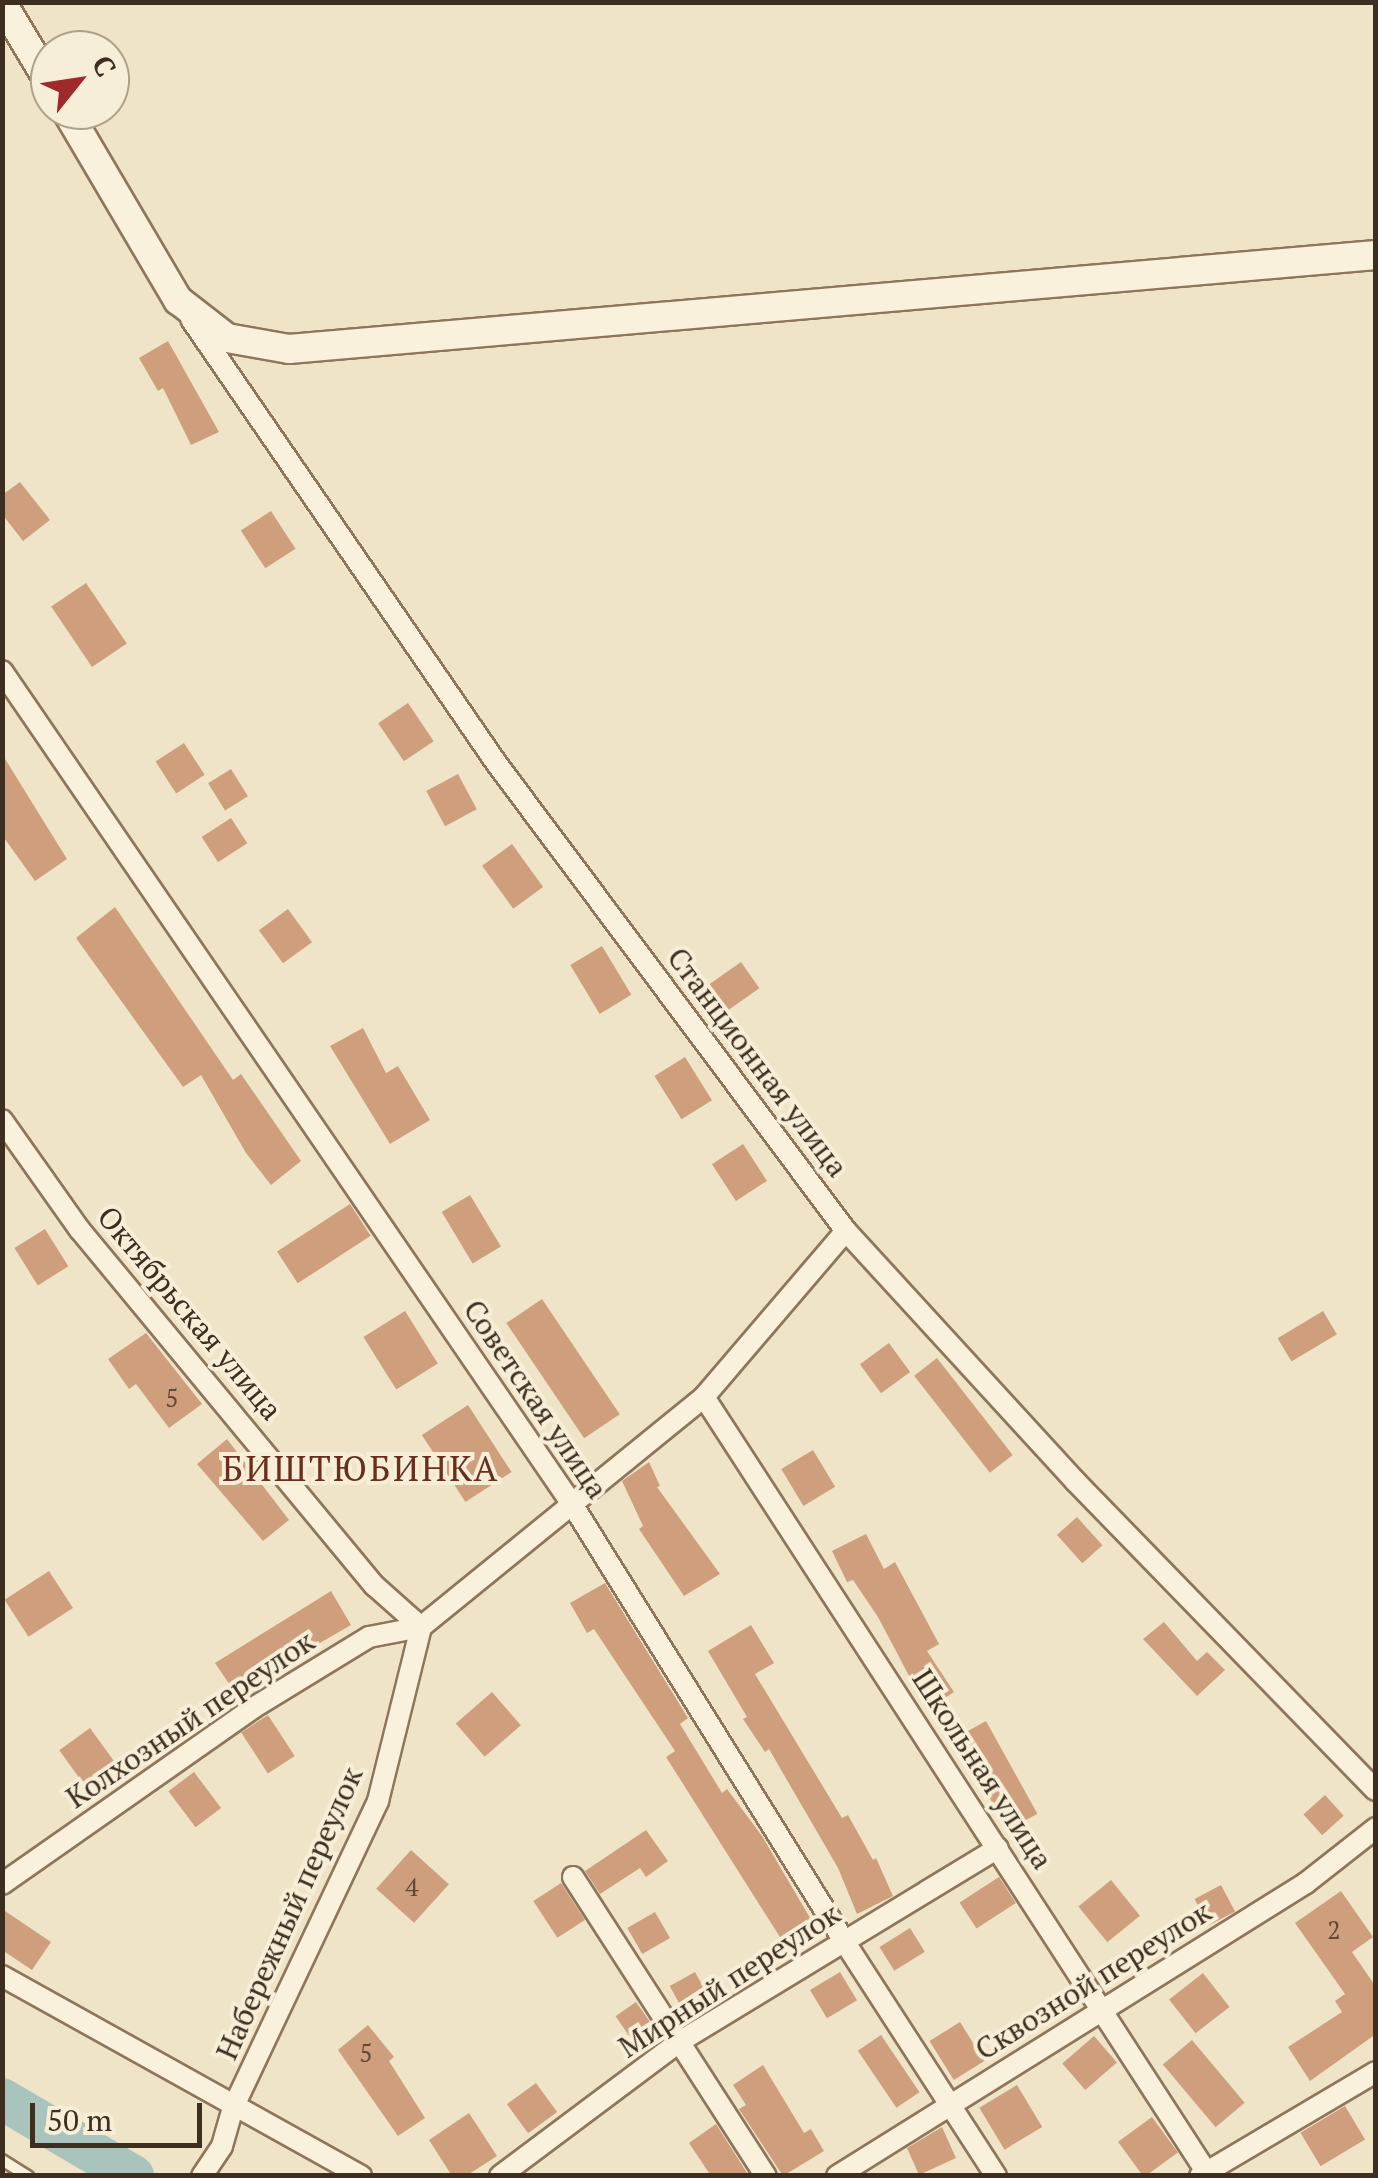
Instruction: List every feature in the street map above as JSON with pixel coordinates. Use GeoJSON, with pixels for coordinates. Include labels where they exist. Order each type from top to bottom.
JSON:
{"type":"FeatureCollection","features":[{"type":"Feature","properties":{"kind":"street"},"geometry":{"type":"LineString","coordinates":[[2,2],[30,49]]}},
{"type":"Feature","properties":{"kind":"street"},"geometry":{"type":"LineString","coordinates":[[78,130],[178,300],[227,338],[289,348],[1376,255]]}},
{"type":"Feature","properties":{"kind":"street","name":"Станционная улица"},"geometry":{"type":"LineString","coordinates":[[178,300],[498,764],[846,1231],[1076,1481],[1376,1790]]}},
{"type":"Feature","properties":{"kind":"street","name":"Советская улица"},"geometry":{"type":"LineString","coordinates":[[2,671],[572,1504],[844,1942],[996,2176]]}},
{"type":"Feature","properties":{"kind":"street","name":"Октябрьская улица"},"geometry":{"type":"LineString","coordinates":[[2,1120],[80,1230],[374,1586],[422,1626]]}},
{"type":"Feature","properties":{"kind":"street"},"geometry":{"type":"LineString","coordinates":[[422,1626],[704,1397],[846,1231]]}},
{"type":"Feature","properties":{"kind":"street","name":"Школьная улица"},"geometry":{"type":"LineString","coordinates":[[704,1397],[1205,2174]]}},
{"type":"Feature","properties":{"kind":"street","name":"Колхозный переулок"},"geometry":{"type":"LineString","coordinates":[[2,1884],[253,1708],[369,1638],[422,1626]]}},
{"type":"Feature","properties":{"kind":"street","name":"Набережный переулок"},"geometry":{"type":"LineString","coordinates":[[202,2176],[222,2146],[234,2108],[378,1801],[422,1626]]}},
{"type":"Feature","properties":{"kind":"street","name":"Сквозной переулок"},"geometry":{"type":"LineString","coordinates":[[837,2176],[1306,1884],[1376,1828]]}},
{"type":"Feature","properties":{"kind":"street","name":"Мирный переулок"},"geometry":{"type":"LineString","coordinates":[[500,2176],[679,2042],[998,1848]]}},
{"type":"Feature","properties":{"kind":"street"},"geometry":{"type":"LineString","coordinates":[[572,1877],[766,2176]]}},
{"type":"Feature","properties":{"kind":"street"},"geometry":{"type":"LineString","coordinates":[[2,1976],[360,2176]]}},
{"type":"Feature","properties":{"kind":"street"},"geometry":{"type":"LineString","coordinates":[[1205,2174],[1376,2072]]}},
{"type":"Feature","properties":{"kind":"lane"},"geometry":{"type":"LineString","coordinates":[[2,2160],[28,2176]]}},
{"type":"Feature","properties":{"kind":"building"},"geometry":{"type":"Polygon","coordinates":[[[168,341],[219,432],[191,445],[163,388],[158,391],[139,358],[168,341]]]}},
{"type":"Feature","properties":{"kind":"building"},"geometry":{"type":"Polygon","coordinates":[[[20,482],[50,520],[23,541],[2,514],[2,495],[20,482]]]}},
{"type":"Feature","properties":{"kind":"building"},"geometry":{"type":"Polygon","coordinates":[[[271,511],[296,549],[265,568],[241,531],[271,511]]]}},
{"type":"Feature","properties":{"kind":"building"},"geometry":{"type":"Polygon","coordinates":[[[86,583],[127,644],[92,667],[51,606],[86,583]]]}},
{"type":"Feature","properties":{"kind":"building"},"geometry":{"type":"Polygon","coordinates":[[[408,703],[434,741],[404,761],[378,723],[408,703]]]}},
{"type":"Feature","properties":{"kind":"building"},"geometry":{"type":"Polygon","coordinates":[[[184,743],[205,775],[176,793],[155,762],[184,743]]]}},
{"type":"Feature","properties":{"kind":"building"},"geometry":{"type":"Polygon","coordinates":[[[2,754],[67,859],[35,881],[2,835],[2,754]]]}},
{"type":"Feature","properties":{"kind":"building"},"geometry":{"type":"Polygon","coordinates":[[[231,769],[248,796],[225,810],[208,783],[231,769]]]}},
{"type":"Feature","properties":{"kind":"building"},"geometry":{"type":"Polygon","coordinates":[[[458,774],[477,809],[445,826],[426,791],[458,774]]]}},
{"type":"Feature","properties":{"kind":"building"},"geometry":{"type":"Polygon","coordinates":[[[231,818],[247,843],[218,862],[202,837],[231,818]]]}},
{"type":"Feature","properties":{"kind":"building"},"geometry":{"type":"Polygon","coordinates":[[[512,844],[543,887],[513,909],[482,866],[512,844]]]}},
{"type":"Feature","properties":{"kind":"building"},"geometry":{"type":"Polygon","coordinates":[[[115,907],[233,1080],[241,1074],[301,1161],[271,1185],[246,1153],[201,1075],[183,1087],[76,938],[115,907]]]}},
{"type":"Feature","properties":{"kind":"building"},"geometry":{"type":"Polygon","coordinates":[[[288,909],[312,942],[283,963],[259,930],[288,909]]]}},
{"type":"Feature","properties":{"kind":"building"},"geometry":{"type":"Polygon","coordinates":[[[602,946],[631,995],[600,1014],[570,965],[602,946]]]}},
{"type":"Feature","properties":{"kind":"building"},"geometry":{"type":"Polygon","coordinates":[[[741,962],[759,988],[727,1011],[708,985],[741,962]]]}},
{"type":"Feature","properties":{"kind":"building"},"geometry":{"type":"Polygon","coordinates":[[[363,1028],[386,1073],[398,1066],[430,1120],[390,1144],[330,1046],[363,1028]]]}},
{"type":"Feature","properties":{"kind":"building"},"geometry":{"type":"Polygon","coordinates":[[[685,1057],[712,1100],[681,1119],[654,1076],[685,1057]]]}},
{"type":"Feature","properties":{"kind":"building"},"geometry":{"type":"Polygon","coordinates":[[[743,1144],[767,1181],[736,1201],[712,1164],[743,1144]]]}},
{"type":"Feature","properties":{"kind":"building"},"geometry":{"type":"Polygon","coordinates":[[[470,1195],[501,1246],[473,1263],[442,1212],[470,1195]]]}},
{"type":"Feature","properties":{"kind":"building"},"geometry":{"type":"Polygon","coordinates":[[[350,1204],[371,1236],[298,1283],[277,1251],[350,1204]]]}},
{"type":"Feature","properties":{"kind":"building"},"geometry":{"type":"Polygon","coordinates":[[[45,1229],[68,1266],[38,1285],[14,1248],[45,1229]]]}},
{"type":"Feature","properties":{"kind":"building"},"geometry":{"type":"Polygon","coordinates":[[[542,1299],[620,1414],[584,1438],[506,1323],[542,1299]]]}},
{"type":"Feature","properties":{"kind":"building"},"geometry":{"type":"Polygon","coordinates":[[[405,1311],[438,1364],[396,1390],[363,1337],[405,1311]]]}},
{"type":"Feature","properties":{"kind":"building"},"geometry":{"type":"Polygon","coordinates":[[[1323,1311],[1337,1334],[1291,1361],[1278,1338],[1323,1311]]]}},
{"type":"Feature","properties":{"kind":"building"},"geometry":{"type":"Polygon","coordinates":[[[146,1333],[202,1404],[169,1428],[136,1384],[129,1389],[108,1359],[146,1333]]]}},
{"type":"Feature","properties":{"kind":"building"},"geometry":{"type":"Polygon","coordinates":[[[889,1343],[910,1372],[881,1393],[860,1364],[889,1343]]]}},
{"type":"Feature","properties":{"kind":"building"},"geometry":{"type":"Polygon","coordinates":[[[937,1358],[1013,1455],[990,1473],[914,1376],[937,1358]]]}},
{"type":"Feature","properties":{"kind":"building"},"geometry":{"type":"Polygon","coordinates":[[[468,1405],[512,1472],[465,1502],[422,1435],[468,1405]]]}},
{"type":"Feature","properties":{"kind":"building"},"geometry":{"type":"Polygon","coordinates":[[[227,1439],[289,1520],[263,1541],[197,1464],[227,1439]]]}},
{"type":"Feature","properties":{"kind":"building"},"geometry":{"type":"Polygon","coordinates":[[[813,1450],[835,1487],[803,1506],[781,1469],[813,1450]]]}},
{"type":"Feature","properties":{"kind":"building"},"geometry":{"type":"Polygon","coordinates":[[[649,1462],[660,1486],[657,1487],[720,1574],[684,1596],[639,1529],[643,1526],[622,1481],[649,1462]]]}},
{"type":"Feature","properties":{"kind":"building"},"geometry":{"type":"Polygon","coordinates":[[[1077,1517],[1102,1545],[1082,1563],[1057,1535],[1077,1517]]]}},
{"type":"Feature","properties":{"kind":"building"},"geometry":{"type":"Polygon","coordinates":[[[866,1534],[884,1569],[895,1562],[939,1644],[927,1651],[954,1692],[927,1710],[878,1617],[853,1580],[847,1582],[832,1551],[866,1534]]]}},
{"type":"Feature","properties":{"kind":"building"},"geometry":{"type":"Polygon","coordinates":[[[49,1571],[73,1608],[29,1637],[5,1600],[49,1571]]]}},
{"type":"Feature","properties":{"kind":"building"},"geometry":{"type":"Polygon","coordinates":[[[605,1583],[688,1718],[680,1724],[722,1793],[727,1789],[762,1836],[820,1935],[790,1953],[666,1757],[675,1751],[594,1629],[587,1633],[570,1603],[605,1583]]]}},
{"type":"Feature","properties":{"kind":"building"},"geometry":{"type":"Polygon","coordinates":[[[331,1591],[351,1625],[313,1647],[310,1641],[234,1691],[215,1663],[331,1591]]]}},
{"type":"Feature","properties":{"kind":"building"},"geometry":{"type":"Polygon","coordinates":[[[1164,1622],[1197,1661],[1207,1652],[1225,1670],[1197,1696],[1143,1639],[1164,1622]]]}},
{"type":"Feature","properties":{"kind":"building"},"geometry":{"type":"Polygon","coordinates":[[[751,1625],[774,1663],[755,1674],[842,1818],[848,1815],[873,1860],[876,1858],[893,1896],[857,1914],[838,1868],[769,1749],[765,1752],[743,1719],[747,1717],[708,1651],[751,1625]]]}},
{"type":"Feature","properties":{"kind":"building"},"geometry":{"type":"Polygon","coordinates":[[[492,1692],[521,1725],[485,1757],[456,1723],[492,1692]]]}},
{"type":"Feature","properties":{"kind":"building"},"geometry":{"type":"Polygon","coordinates":[[[268,1715],[295,1756],[268,1774],[241,1732],[268,1715]]]}},
{"type":"Feature","properties":{"kind":"building"},"geometry":{"type":"Polygon","coordinates":[[[986,1721],[1037,1814],[1008,1830],[956,1737],[986,1721]]]}},
{"type":"Feature","properties":{"kind":"building"},"geometry":{"type":"Polygon","coordinates":[[[90,1728],[114,1761],[83,1784],[59,1750],[90,1728]]]}},
{"type":"Feature","properties":{"kind":"building"},"geometry":{"type":"Polygon","coordinates":[[[194,1772],[221,1808],[196,1827],[168,1791],[194,1772]]]}},
{"type":"Feature","properties":{"kind":"building"},"geometry":{"type":"Polygon","coordinates":[[[1325,1795],[1344,1816],[1322,1835],[1303,1814],[1325,1795]]]}},
{"type":"Feature","properties":{"kind":"building"},"geometry":{"type":"Polygon","coordinates":[[[646,1830],[668,1861],[646,1877],[640,1868],[600,1894],[585,1871],[646,1830]]]}},
{"type":"Feature","properties":{"kind":"building"},"geometry":{"type":"Polygon","coordinates":[[[411,1850],[449,1884],[414,1923],[376,1889],[411,1850]]]}},
{"type":"Feature","properties":{"kind":"building"},"geometry":{"type":"Polygon","coordinates":[[[999,1877],[1016,1903],[976,1929],[960,1903],[999,1877]]]}},
{"type":"Feature","properties":{"kind":"building"},"geometry":{"type":"Polygon","coordinates":[[[1111,1880],[1140,1916],[1107,1942],[1078,1906],[1111,1880]]]}},
{"type":"Feature","properties":{"kind":"building"},"geometry":{"type":"Polygon","coordinates":[[[561,1883],[585,1920],[557,1938],[533,1901],[561,1883]]]}},
{"type":"Feature","properties":{"kind":"building"},"geometry":{"type":"Polygon","coordinates":[[[1221,1885],[1235,1911],[1209,1926],[1195,1899],[1221,1885]]]}},
{"type":"Feature","properties":{"kind":"building"},"geometry":{"type":"Polygon","coordinates":[[[1341,1891],[1373,1937],[1352,1952],[1376,1987],[1376,2034],[1310,2081],[1288,2047],[1342,2012],[1335,2001],[1345,1994],[1295,1923],[1341,1891]]]}},
{"type":"Feature","properties":{"kind":"building"},"geometry":{"type":"Polygon","coordinates":[[[2,1909],[51,1942],[32,1970],[2,1950],[2,1909]]]}},
{"type":"Feature","properties":{"kind":"building"},"geometry":{"type":"Polygon","coordinates":[[[655,1912],[670,1938],[642,1954],[627,1928],[655,1912]]]}},
{"type":"Feature","properties":{"kind":"building"},"geometry":{"type":"Polygon","coordinates":[[[910,1928],[925,1952],[894,1971],[879,1947],[910,1928]]]}},
{"type":"Feature","properties":{"kind":"building"},"geometry":{"type":"Polygon","coordinates":[[[695,1972],[713,2005],[688,2019],[670,1986],[695,1972]]]}},
{"type":"Feature","properties":{"kind":"building"},"geometry":{"type":"Polygon","coordinates":[[[840,1972],[857,2000],[827,2018],[810,1990],[840,1972]]]}},
{"type":"Feature","properties":{"kind":"building"},"geometry":{"type":"Polygon","coordinates":[[[1203,1973],[1229,2007],[1196,2033],[1169,1999],[1203,1973]]]}},
{"type":"Feature","properties":{"kind":"building"},"geometry":{"type":"Polygon","coordinates":[[[636,2002],[660,2036],[640,2051],[616,2016],[636,2002]]]}},
{"type":"Feature","properties":{"kind":"building"},"geometry":{"type":"Polygon","coordinates":[[[960,2022],[984,2061],[954,2080],[929,2041],[960,2022]]]}},
{"type":"Feature","properties":{"kind":"building"},"geometry":{"type":"Polygon","coordinates":[[[368,2025],[394,2057],[389,2061],[425,2118],[398,2136],[338,2050],[368,2025]]]}},
{"type":"Feature","properties":{"kind":"building"},"geometry":{"type":"Polygon","coordinates":[[[881,2035],[920,2092],[896,2108],[858,2051],[881,2035]]]}},
{"type":"Feature","properties":{"kind":"building"},"geometry":{"type":"Polygon","coordinates":[[[1094,2036],[1117,2062],[1085,2090],[1062,2064],[1094,2036]]]}},
{"type":"Feature","properties":{"kind":"building"},"geometry":{"type":"Polygon","coordinates":[[[1192,2040],[1245,2103],[1216,2127],[1163,2064],[1192,2040]]]}},
{"type":"Feature","properties":{"kind":"building"},"geometry":{"type":"Polygon","coordinates":[[[763,2065],[804,2133],[811,2129],[824,2151],[783,2176],[739,2109],[746,2105],[733,2085],[763,2065]]]}},
{"type":"Feature","properties":{"kind":"building"},"geometry":{"type":"Polygon","coordinates":[[[536,2083],[557,2112],[528,2133],[507,2104],[536,2083]]]}},
{"type":"Feature","properties":{"kind":"building"},"geometry":{"type":"Polygon","coordinates":[[[1017,2085],[1042,2127],[1005,2150],[979,2108],[1017,2085]]]}},
{"type":"Feature","properties":{"kind":"building"},"geometry":{"type":"Polygon","coordinates":[[[1345,2106],[1365,2139],[1321,2166],[1300,2133],[1345,2106]]]}},
{"type":"Feature","properties":{"kind":"building"},"geometry":{"type":"Polygon","coordinates":[[[469,2113],[497,2156],[466,2176],[452,2176],[429,2140],[469,2113]]]}},
{"type":"Feature","properties":{"kind":"building"},"geometry":{"type":"Polygon","coordinates":[[[1152,2117],[1178,2153],[1143,2176],[1118,2142],[1152,2117]]]}},
{"type":"Feature","properties":{"kind":"building"},"geometry":{"type":"Polygon","coordinates":[[[716,2124],[749,2176],[711,2176],[689,2143],[716,2124]]]}},
{"type":"Feature","properties":{"kind":"building"},"geometry":{"type":"Polygon","coordinates":[[[942,2127],[956,2158],[919,2175],[907,2148],[942,2127]]]}},
{"type":"Feature","properties":{"kind":"waterway"},"geometry":{"type":"LineString","coordinates":[[2,2099],[133,2176]]}},
{"type":"Feature","properties":{"kind":"district","name":"БИШТЮБИНКА"},"geometry":{"type":"Point","coordinates":[361,1468]}}]}
